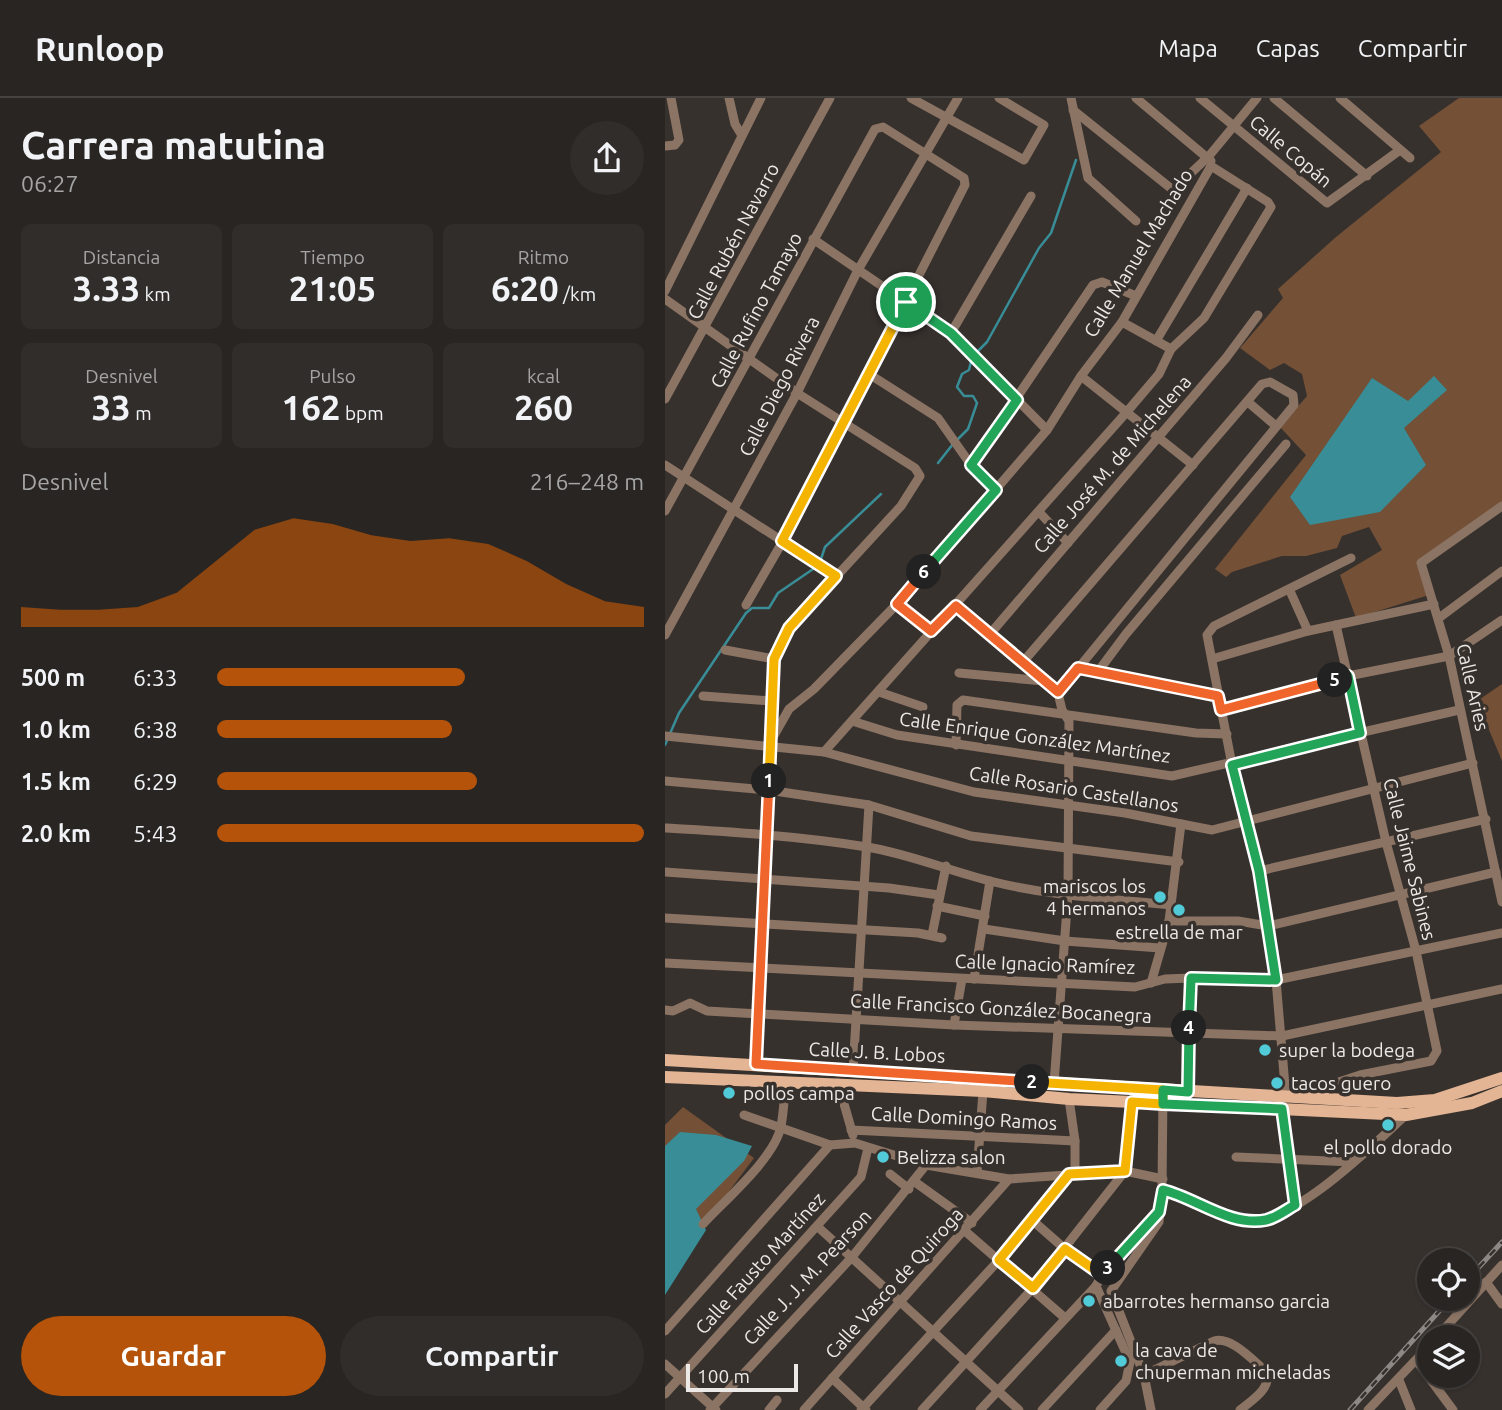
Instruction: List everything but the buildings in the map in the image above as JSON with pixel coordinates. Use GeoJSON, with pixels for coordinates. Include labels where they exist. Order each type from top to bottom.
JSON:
{"type":"FeatureCollection","features":[{"type":"Feature","properties":{"kind":"main road","name":"Calle J. B. Lobos"},"geometry":{"type":"LineString","coordinates":[[667,1060],[1054,1084],[1163,1097],[1287,1101],[1397,1103],[1435,1100],[1502,1078]]}},
{"type":"Feature","properties":{"kind":"main road","name":"Calle J. B. Lobos"},"geometry":{"type":"LineString","coordinates":[[665,1078],[838,1083],[1132,1102],[1188,1092],[1406,1115],[1472,1103],[1502,1091]]}},
{"type":"Feature","properties":{"kind":"street"},"geometry":{"type":"LineString","coordinates":[[670,145],[679,140],[671,98]]}},
{"type":"Feature","properties":{"kind":"street"},"geometry":{"type":"LineString","coordinates":[[729,98],[735,124],[741,134]]}},
{"type":"Feature","properties":{"kind":"street"},"geometry":{"type":"LineString","coordinates":[[665,291],[761,98]]}},
{"type":"Feature","properties":{"kind":"street","name":"Calle Rubén Navarro"},"geometry":{"type":"LineString","coordinates":[[665,400],[830,98]]}},
{"type":"Feature","properties":{"kind":"street"},"geometry":{"type":"LineString","coordinates":[[911,98],[1024,160],[1044,125],[999,98]]}},
{"type":"Feature","properties":{"kind":"street","name":"Calle Diego Rivera"},"geometry":{"type":"LineString","coordinates":[[665,635],[797,393],[858,270],[958,98]]}},
{"type":"Feature","properties":{"kind":"street"},"geometry":{"type":"LineString","coordinates":[[1071,98],[1088,177],[1136,221]]}},
{"type":"Feature","properties":{"kind":"street"},"geometry":{"type":"LineString","coordinates":[[824,752],[1125,414],[1159,374],[1171,349],[1205,318],[1271,206],[1210,161],[1136,98]]}},
{"type":"Feature","properties":{"kind":"street","name":"Calle Copán"},"geometry":{"type":"LineString","coordinates":[[1201,98],[1327,203],[1367,176]]}},
{"type":"Feature","properties":{"kind":"street"},"geometry":{"type":"LineString","coordinates":[[1073,110],[1173,190],[1210,161],[1257,98]]}},
{"type":"Feature","properties":{"kind":"street"},"geometry":{"type":"LineString","coordinates":[[1274,98],[1367,176],[1400,150]]}},
{"type":"Feature","properties":{"kind":"street"},"geometry":{"type":"LineString","coordinates":[[1340,98],[1410,158]]}},
{"type":"Feature","properties":{"kind":"street","name":"Calle Rufino Tamayo"},"geometry":{"type":"LineString","coordinates":[[665,511],[813,239],[879,126],[926,153]]}},
{"type":"Feature","properties":{"kind":"street"},"geometry":{"type":"LineString","coordinates":[[746,605],[869,374],[965,182],[926,153]]}},
{"type":"Feature","properties":{"kind":"street","name":"Calle Manuel Machado"},"geometry":{"type":"LineString","coordinates":[[771,744],[789,709],[814,689],[897,604],[1047,430],[1081,376],[1122,321],[1210,161]]}},
{"type":"Feature","properties":{"kind":"street"},"geometry":{"type":"LineString","coordinates":[[1156,341],[1247,188]]}},
{"type":"Feature","properties":{"kind":"street"},"geometry":{"type":"LineString","coordinates":[[951,333],[1031,196]]}},
{"type":"Feature","properties":{"kind":"street"},"geometry":{"type":"LineString","coordinates":[[813,239],[951,333],[1047,430]]}},
{"type":"Feature","properties":{"kind":"street"},"geometry":{"type":"LineString","coordinates":[[971,465],[1093,285],[1102,282],[1136,296]]}},
{"type":"Feature","properties":{"kind":"street"},"geometry":{"type":"LineString","coordinates":[[665,299],[705,331],[843,424]]}},
{"type":"Feature","properties":{"kind":"street","name":"Calle José M. de Michelena"},"geometry":{"type":"LineString","coordinates":[[990,634],[1159,438],[1258,315]]}},
{"type":"Feature","properties":{"kind":"street"},"geometry":{"type":"LineString","coordinates":[[1122,321],[1171,349]]}},
{"type":"Feature","properties":{"kind":"street"},"geometry":{"type":"LineString","coordinates":[[869,374],[938,418],[971,465],[996,490]]}},
{"type":"Feature","properties":{"kind":"street"},"geometry":{"type":"LineString","coordinates":[[1081,376],[1125,414],[1193,465]]}},
{"type":"Feature","properties":{"kind":"street"},"geometry":{"type":"LineString","coordinates":[[1023,662],[1266,382],[1293,396],[1294,405],[1058,692]]}},
{"type":"Feature","properties":{"kind":"street"},"geometry":{"type":"LineString","coordinates":[[1248,402],[1276,426]]}},
{"type":"Feature","properties":{"kind":"street","name":"Calle Manuel Machado"},"geometry":{"type":"LineString","coordinates":[[756,1064],[774,659],[789,628],[901,506],[919,480],[919,472],[843,424]]}},
{"type":"Feature","properties":{"kind":"street"},"geometry":{"type":"LineString","coordinates":[[1097,673],[1126,634],[1286,444]]}},
{"type":"Feature","properties":{"kind":"street"},"geometry":{"type":"LineString","coordinates":[[665,464],[836,576]]}},
{"type":"Feature","properties":{"kind":"street","name":"Calle Aries"},"geometry":{"type":"LineString","coordinates":[[1502,506],[1421,563],[1449,656],[1502,902]]}},
{"type":"Feature","properties":{"kind":"street"},"geometry":{"type":"LineString","coordinates":[[1039,512],[1068,544]]}},
{"type":"Feature","properties":{"kind":"street"},"geometry":{"type":"LineString","coordinates":[[1295,1205],[1289,1158],[1282,1036],[1268,926],[1259,871],[1244,822],[1218,696],[1209,630],[1351,558]]}},
{"type":"Feature","properties":{"kind":"street"},"geometry":{"type":"LineString","coordinates":[[1439,618],[1502,572]]}},
{"type":"Feature","properties":{"kind":"street"},"geometry":{"type":"LineString","coordinates":[[1290,590],[1308,631]]}},
{"type":"Feature","properties":{"kind":"street"},"geometry":{"type":"LineString","coordinates":[[897,604],[931,631]]}},
{"type":"Feature","properties":{"kind":"street"},"geometry":{"type":"LineString","coordinates":[[1212,659],[1308,631],[1434,604]]}},
{"type":"Feature","properties":{"kind":"street"},"geometry":{"type":"LineString","coordinates":[[956,606],[1058,692],[1062,710],[1069,720],[1068,894],[1059,984],[1054,1084]]}},
{"type":"Feature","properties":{"kind":"street"},"geometry":{"type":"LineString","coordinates":[[1221,710],[1348,676],[1449,656],[1502,620]]}},
{"type":"Feature","properties":{"kind":"street","name":"Calle Jaime Sabines"},"geometry":{"type":"LineString","coordinates":[[1287,1101],[1360,1075],[1431,1061],[1437,1051],[1416,951],[1386,842],[1336,625]]}},
{"type":"Feature","properties":{"kind":"street"},"geometry":{"type":"LineString","coordinates":[[725,650],[774,659]]}},
{"type":"Feature","properties":{"kind":"street"},"geometry":{"type":"LineString","coordinates":[[1078,668],[1218,696]]}},
{"type":"Feature","properties":{"kind":"street"},"geometry":{"type":"LineString","coordinates":[[959,673],[1047,681]]}},
{"type":"Feature","properties":{"kind":"street"},"geometry":{"type":"LineString","coordinates":[[879,692],[923,707]]}},
{"type":"Feature","properties":{"kind":"street"},"geometry":{"type":"LineString","coordinates":[[703,696],[771,701]]}},
{"type":"Feature","properties":{"kind":"street"},"geometry":{"type":"LineString","coordinates":[[956,745],[957,705],[963,699],[1196,733],[1227,734]]}},
{"type":"Feature","properties":{"kind":"street","name":"Calle Enrique González Martínez"},"geometry":{"type":"LineString","coordinates":[[852,721],[889,734],[1171,776],[1232,765],[1459,710]]}},
{"type":"Feature","properties":{"kind":"street","name":"Calle Rosario Castellanos"},"geometry":{"type":"LineString","coordinates":[[665,736],[771,744],[824,752],[974,792],[1212,830],[1473,763]]}},
{"type":"Feature","properties":{"kind":"street"},"geometry":{"type":"LineString","coordinates":[[665,781],[768,790],[869,805],[971,836],[1069,851],[1179,862]]}},
{"type":"Feature","properties":{"kind":"street"},"geometry":{"type":"LineString","coordinates":[[853,1070],[861,973],[869,805]]}},
{"type":"Feature","properties":{"kind":"street"},"geometry":{"type":"LineString","coordinates":[[1259,871],[1486,819]]}},
{"type":"Feature","properties":{"kind":"street"},"geometry":{"type":"LineString","coordinates":[[1151,983],[1169,921],[1179,862],[1181,824]]}},
{"type":"Feature","properties":{"kind":"street"},"geometry":{"type":"LineString","coordinates":[[665,828],[765,835],[867,847],[946,866],[990,881],[1068,894],[1171,905]]}},
{"type":"Feature","properties":{"kind":"street"},"geometry":{"type":"LineString","coordinates":[[665,866],[665,879]]}},
{"type":"Feature","properties":{"kind":"street"},"geometry":{"type":"LineString","coordinates":[[932,935],[946,866]]}},
{"type":"Feature","properties":{"kind":"street"},"geometry":{"type":"LineString","coordinates":[[665,872],[939,895]]}},
{"type":"Feature","properties":{"kind":"street"},"geometry":{"type":"LineString","coordinates":[[1169,921],[1238,922],[1268,926],[1400,897],[1496,872]]}},
{"type":"Feature","properties":{"kind":"street"},"geometry":{"type":"LineString","coordinates":[[974,979],[990,881]]}},
{"type":"Feature","properties":{"kind":"street"},"geometry":{"type":"LineString","coordinates":[[937,906],[985,916]]}},
{"type":"Feature","properties":{"kind":"street"},"geometry":{"type":"LineString","coordinates":[[665,918],[863,929],[943,938]]}},
{"type":"Feature","properties":{"kind":"street"},"geometry":{"type":"LineString","coordinates":[[984,929],[1065,941],[1160,948]]}},
{"type":"Feature","properties":{"kind":"street","name":"Calle Ignacio Ramírez"},"geometry":{"type":"LineString","coordinates":[[665,963],[759,970],[1136,987],[1191,978],[1276,980],[1502,933]]}},
{"type":"Feature","properties":{"kind":"street"},"geometry":{"type":"LineString","coordinates":[[1188,1092],[1191,978]]}},
{"type":"Feature","properties":{"kind":"street"},"geometry":{"type":"LineString","coordinates":[[954,1025],[962,979]]}},
{"type":"Feature","properties":{"kind":"street","name":"Calle Francisco González Bocanegra"},"geometry":{"type":"LineString","coordinates":[[665,1010],[673,1011],[690,1003],[708,1012],[954,1025],[1282,1036],[1502,989]]}},
{"type":"Feature","properties":{"kind":"street"},"geometry":{"type":"LineString","coordinates":[[665,1078],[667,1060]]}},
{"type":"Feature","properties":{"kind":"street"},"geometry":{"type":"LineString","coordinates":[[703,1224],[759,1163],[781,1127],[786,1082]]}},
{"type":"Feature","properties":{"kind":"street"},"geometry":{"type":"LineString","coordinates":[[838,1083],[855,1143]]}},
{"type":"Feature","properties":{"kind":"street"},"geometry":{"type":"LineString","coordinates":[[977,1173],[983,1091]]}},
{"type":"Feature","properties":{"kind":"street"},"geometry":{"type":"LineString","coordinates":[[1154,1410],[1144,1375],[1111,1291],[1159,1222],[1163,1190],[1163,1097]]}},
{"type":"Feature","properties":{"kind":"street"},"geometry":{"type":"LineString","coordinates":[[832,1378],[863,1409],[999,1260],[1072,1174],[1075,1141],[1069,1099]]}},
{"type":"Feature","properties":{"kind":"street"},"geometry":{"type":"LineString","coordinates":[[922,1410],[1033,1288],[1125,1171],[1132,1102]]}},
{"type":"Feature","properties":{"kind":"street"},"geometry":{"type":"LineString","coordinates":[[744,1115],[830,1145],[855,1143],[926,1165],[1010,1179],[1125,1171],[1163,1179]]}},
{"type":"Feature","properties":{"kind":"street"},"geometry":{"type":"LineString","coordinates":[[1163,1190],[1197,1200],[1222,1214],[1248,1221],[1268,1220],[1328,1184],[1406,1115]]}},
{"type":"Feature","properties":{"kind":"street","name":"Calle Domingo Ramos"},"geometry":{"type":"LineString","coordinates":[[851,1130],[1075,1141]]}},
{"type":"Feature","properties":{"kind":"street"},"geometry":{"type":"LineString","coordinates":[[665,1331],[830,1145]]}},
{"type":"Feature","properties":{"kind":"street","name":"Calle Fausto Martínez"},"geometry":{"type":"LineString","coordinates":[[665,1394],[818,1227],[860,1177],[868,1148]]}},
{"type":"Feature","properties":{"kind":"street"},"geometry":{"type":"LineString","coordinates":[[1235,1157],[1353,1162]]}},
{"type":"Feature","properties":{"kind":"street","name":"Calle J. J. M. Pearson"},"geometry":{"type":"LineString","coordinates":[[713,1409],[852,1257],[912,1186],[926,1165]]}},
{"type":"Feature","properties":{"kind":"street"},"geometry":{"type":"LineString","coordinates":[[890,1174],[972,1223]]}},
{"type":"Feature","properties":{"kind":"street","name":"Calle Vasco de Quiroga"},"geometry":{"type":"LineString","coordinates":[[804,1410],[1010,1179]]}},
{"type":"Feature","properties":{"kind":"street"},"geometry":{"type":"LineString","coordinates":[[980,1410],[1096,1286],[1102,1275],[1159,1212]]}},
{"type":"Feature","properties":{"kind":"street"},"geometry":{"type":"LineString","coordinates":[[1032,1220],[1065,1249],[1102,1275]]}},
{"type":"Feature","properties":{"kind":"street"},"geometry":{"type":"LineString","coordinates":[[818,1227],[1019,1410]]}},
{"type":"Feature","properties":{"kind":"street"},"geometry":{"type":"LineString","coordinates":[[965,1231],[1065,1318]]}},
{"type":"Feature","properties":{"kind":"street"},"geometry":{"type":"LineString","coordinates":[[1448,1325],[1502,1265]]}},
{"type":"Feature","properties":{"kind":"street"},"geometry":{"type":"LineString","coordinates":[[1486,1282],[1502,1304]]}},
{"type":"Feature","properties":{"kind":"street"},"geometry":{"type":"LineString","coordinates":[[1096,1286],[1130,1362],[1126,1381],[1100,1410]]}},
{"type":"Feature","properties":{"kind":"street"},"geometry":{"type":"LineString","coordinates":[[1042,1410],[1116,1330]]}},
{"type":"Feature","properties":{"kind":"street"},"geometry":{"type":"LineString","coordinates":[[1144,1375],[1221,1339],[1229,1342],[1267,1372],[1269,1380],[1266,1387],[1240,1410]]}},
{"type":"Feature","properties":{"kind":"street"},"geometry":{"type":"LineString","coordinates":[[1368,1410],[1416,1360],[1453,1410]]}},
{"type":"Feature","properties":{"kind":"street"},"geometry":{"type":"LineString","coordinates":[[665,1364],[713,1409]]}},
{"type":"Feature","properties":{"kind":"street"},"geometry":{"type":"LineString","coordinates":[[1399,1380],[1411,1410]]}},
{"type":"Feature","properties":{"kind":"street"},"geometry":{"type":"LineString","coordinates":[[769,1410],[777,1401]]}},
{"type":"Feature","properties":{"kind":"shaded area"},"geometry":{"type":"Polygon","coordinates":[[[1459,98],[1502,98],[1502,506],[1420,565],[1429,595],[1356,618],[1340,575],[1382,550],[1369,527],[1342,536],[1337,548],[1306,556],[1282,556],[1232,572],[1226,577],[1215,569],[1306,455],[1280,427],[1307,396],[1302,374],[1284,363],[1270,370],[1240,348],[1283,298],[1278,289],[1336,237],[1441,152],[1419,126],[1459,98]]]}},
{"type":"Feature","properties":{"kind":"shaded area"},"geometry":{"type":"Polygon","coordinates":[[[1502,684],[1502,761],[1477,701],[1502,684]]]}},
{"type":"Feature","properties":{"kind":"shaded area"},"geometry":{"type":"Polygon","coordinates":[[[683,1107],[754,1158],[712,1214],[665,1289],[665,1125],[683,1107]]]}},
{"type":"Feature","properties":{"kind":"water"},"geometry":{"type":"Polygon","coordinates":[[[1434,376],[1447,390],[1404,428],[1426,465],[1380,512],[1310,525],[1290,497],[1372,378],[1408,401],[1434,376]]]}},
{"type":"Feature","properties":{"kind":"water"},"geometry":{"type":"Polygon","coordinates":[[[680,1132],[716,1135],[752,1146],[744,1161],[696,1209],[706,1230],[665,1295],[665,1146],[680,1132]]]}},
{"type":"Feature","properties":{"kind":"waterway"},"geometry":{"type":"LineString","coordinates":[[958,439],[968,429],[977,403],[973,396],[964,396],[957,387],[962,374],[969,370],[972,357],[987,342],[1039,248],[1051,233],[1076,160]]}},
{"type":"Feature","properties":{"kind":"waterway"},"geometry":{"type":"LineString","coordinates":[[938,463],[953,444]]}},
{"type":"Feature","properties":{"kind":"waterway"},"geometry":{"type":"LineString","coordinates":[[665,745],[679,713],[746,613],[752,608],[769,608],[778,593],[819,565],[825,547],[881,494],[825,547]]}},
{"type":"Feature","properties":{"kind":"railway"},"geometry":{"type":"LineString","coordinates":[[1480,1266],[1502,1242]]}},
{"type":"Feature","properties":{"kind":"railway"},"geometry":{"type":"LineString","coordinates":[[1350,1410],[1439,1311]]}},
{"type":"Feature","properties":{"kind":"place","name":"mariscos los 4 hermanos"},"geometry":{"type":"Point","coordinates":[1160,897]}},
{"type":"Feature","properties":{"kind":"place","name":"estrella de mar"},"geometry":{"type":"Point","coordinates":[1179,910]}},
{"type":"Feature","properties":{"kind":"place","name":"super la bodega"},"geometry":{"type":"Point","coordinates":[1265,1050]}},
{"type":"Feature","properties":{"kind":"place","name":"tacos guero"},"geometry":{"type":"Point","coordinates":[1277,1083]}},
{"type":"Feature","properties":{"kind":"place","name":"pollos campa"},"geometry":{"type":"Point","coordinates":[729,1093]}},
{"type":"Feature","properties":{"kind":"place","name":"el pollo dorado"},"geometry":{"type":"Point","coordinates":[1388,1125]}},
{"type":"Feature","properties":{"kind":"place","name":"Belizza salon"},"geometry":{"type":"Point","coordinates":[883,1157]}},
{"type":"Feature","properties":{"kind":"place","name":"abarrotes hermanso garcia"},"geometry":{"type":"Point","coordinates":[1089,1301]}},
{"type":"Feature","properties":{"kind":"place","name":"la cava de chuperman micheladas"},"geometry":{"type":"Point","coordinates":[1121,1361]}},
{"type":"Feature","properties":{"kind":"route"},"geometry":{"type":"LineString","coordinates":[[906,302],[782,541],[836,576],[789,628],[774,659],[756,1064],[1163,1090],[1163,1104],[1132,1102],[1125,1171],[1069,1174],[999,1260],[1033,1288],[1065,1249],[1102,1275],[1159,1212],[1163,1190],[1197,1200],[1222,1214],[1248,1221],[1268,1220],[1295,1205],[1282,1109],[1163,1104],[1163,1090],[1188,1092],[1191,978],[1276,980],[1259,871],[1244,822],[1232,765],[1360,733],[1348,676],[1221,710],[1218,696],[1078,668],[1058,692],[956,606],[931,631],[897,604],[996,490],[971,465],[1017,400],[951,333],[906,302]]}}]}
